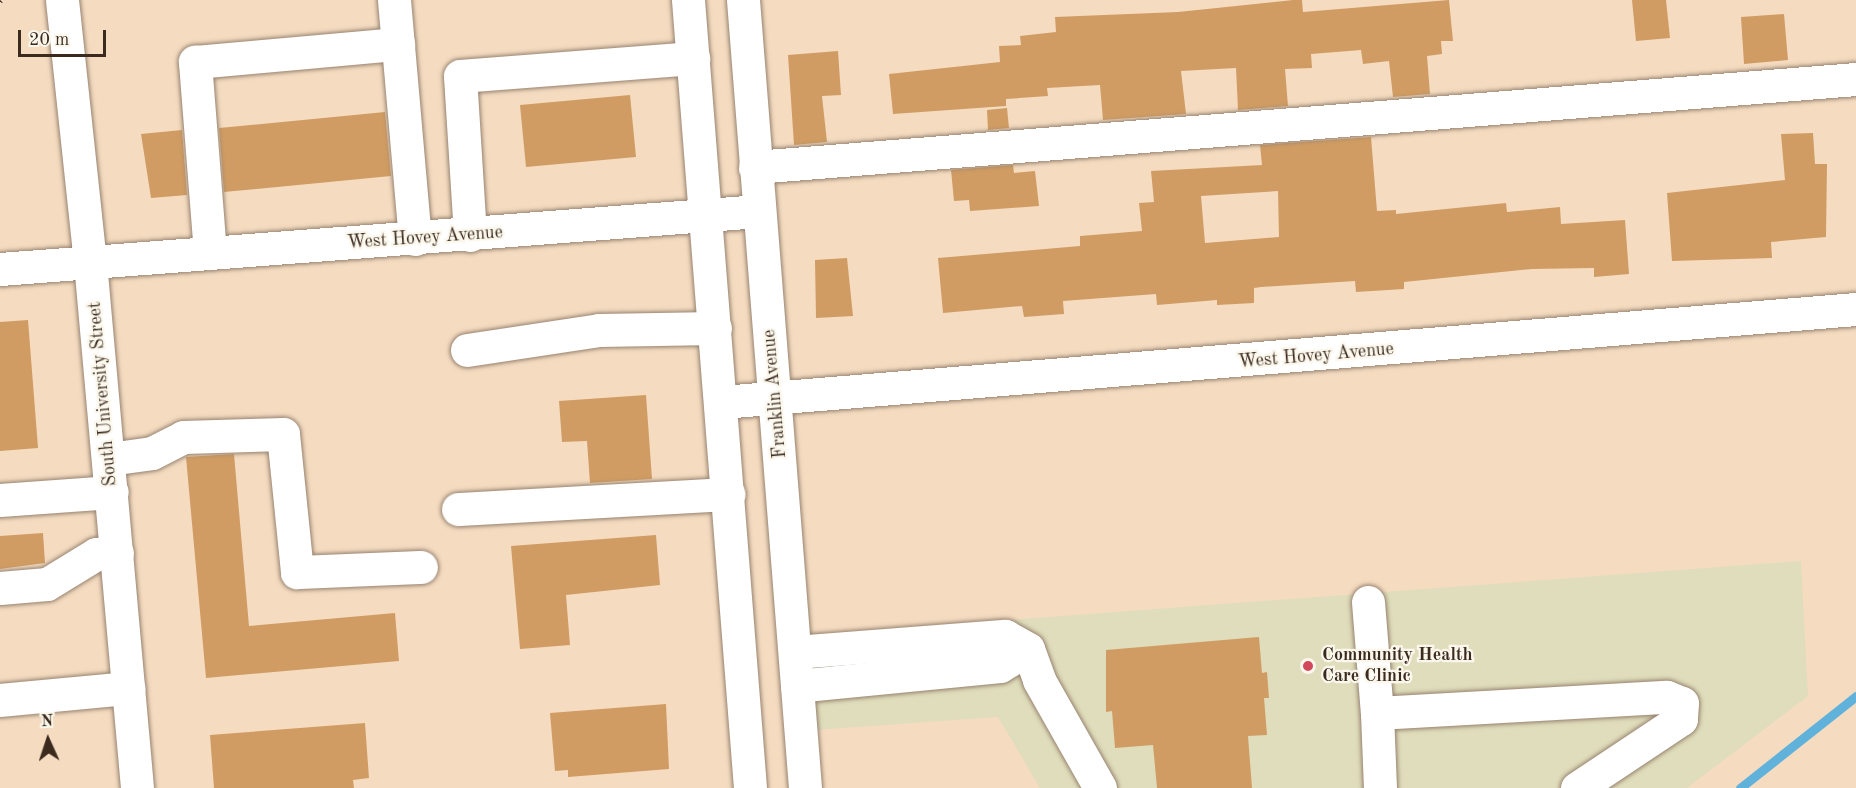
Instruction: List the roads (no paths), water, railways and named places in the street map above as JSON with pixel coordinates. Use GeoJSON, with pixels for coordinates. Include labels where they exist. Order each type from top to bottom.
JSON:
{"type":"FeatureCollection","features":[{"type":"Feature","properties":{"kind":"street","name":"South University Street"},"geometry":{"type":"LineString","coordinates":[[62,0],[109,459],[136,788]]}},
{"type":"Feature","properties":{"kind":"street"},"geometry":{"type":"LineString","coordinates":[[394,0],[415,239]]}},
{"type":"Feature","properties":{"kind":"street"},"geometry":{"type":"LineString","coordinates":[[688,0],[722,402],[750,788]]}},
{"type":"Feature","properties":{"kind":"street","name":"Franklin Avenue"},"geometry":{"type":"LineString","coordinates":[[743,0],[805,788]]}},
{"type":"Feature","properties":{"kind":"street"},"geometry":{"type":"LineString","coordinates":[[210,253],[195,62],[398,44]]}},
{"type":"Feature","properties":{"kind":"street"},"geometry":{"type":"LineString","coordinates":[[470,235],[460,75],[693,58]]}},
{"type":"Feature","properties":{"kind":"street"},"geometry":{"type":"LineString","coordinates":[[755,167],[1856,79]]}},
{"type":"Feature","properties":{"kind":"street","name":"West Hovey Avenue"},"geometry":{"type":"LineString","coordinates":[[0,269],[705,218],[759,211]]}},
{"type":"Feature","properties":{"kind":"street","name":"West Hovey Avenue"},"geometry":{"type":"LineString","coordinates":[[722,402],[1218,364],[1856,309]]}},
{"type":"Feature","properties":{"kind":"street"},"geometry":{"type":"LineString","coordinates":[[467,350],[599,330],[715,328]]}},
{"type":"Feature","properties":{"kind":"street"},"geometry":{"type":"LineString","coordinates":[[109,459],[153,453],[183,437],[283,434],[297,572],[421,567]]}},
{"type":"Feature","properties":{"kind":"street"},"geometry":{"type":"LineString","coordinates":[[0,500],[112,492]]}},
{"type":"Feature","properties":{"kind":"street"},"geometry":{"type":"LineString","coordinates":[[458,509],[729,494]]}},
{"type":"Feature","properties":{"kind":"street"},"geometry":{"type":"LineString","coordinates":[[0,588],[47,584],[96,554],[117,553]]}},
{"type":"Feature","properties":{"kind":"street"},"geometry":{"type":"LineString","coordinates":[[1368,602],[1377,713],[1380,788]]}},
{"type":"Feature","properties":{"kind":"street"},"geometry":{"type":"LineString","coordinates":[[795,652],[1005,636],[1028,650],[1039,681],[1100,788]]}},
{"type":"Feature","properties":{"kind":"street"},"geometry":{"type":"LineString","coordinates":[[797,686],[1000,666],[1028,650]]}},
{"type":"Feature","properties":{"kind":"street"},"geometry":{"type":"LineString","coordinates":[[0,700],[128,688]]}},
{"type":"Feature","properties":{"kind":"street"},"geometry":{"type":"LineString","coordinates":[[1377,713],[1667,697],[1682,703],[1680,719],[1577,788]]}},
{"type":"Feature","properties":{"kind":"waterway"},"geometry":{"type":"LineString","coordinates":[[1740,788],[1856,696]]}},
{"type":"Feature","properties":{"kind":"place","name":"Community Health Care Clinic"},"geometry":{"type":"Point","coordinates":[1308,666]}}]}
